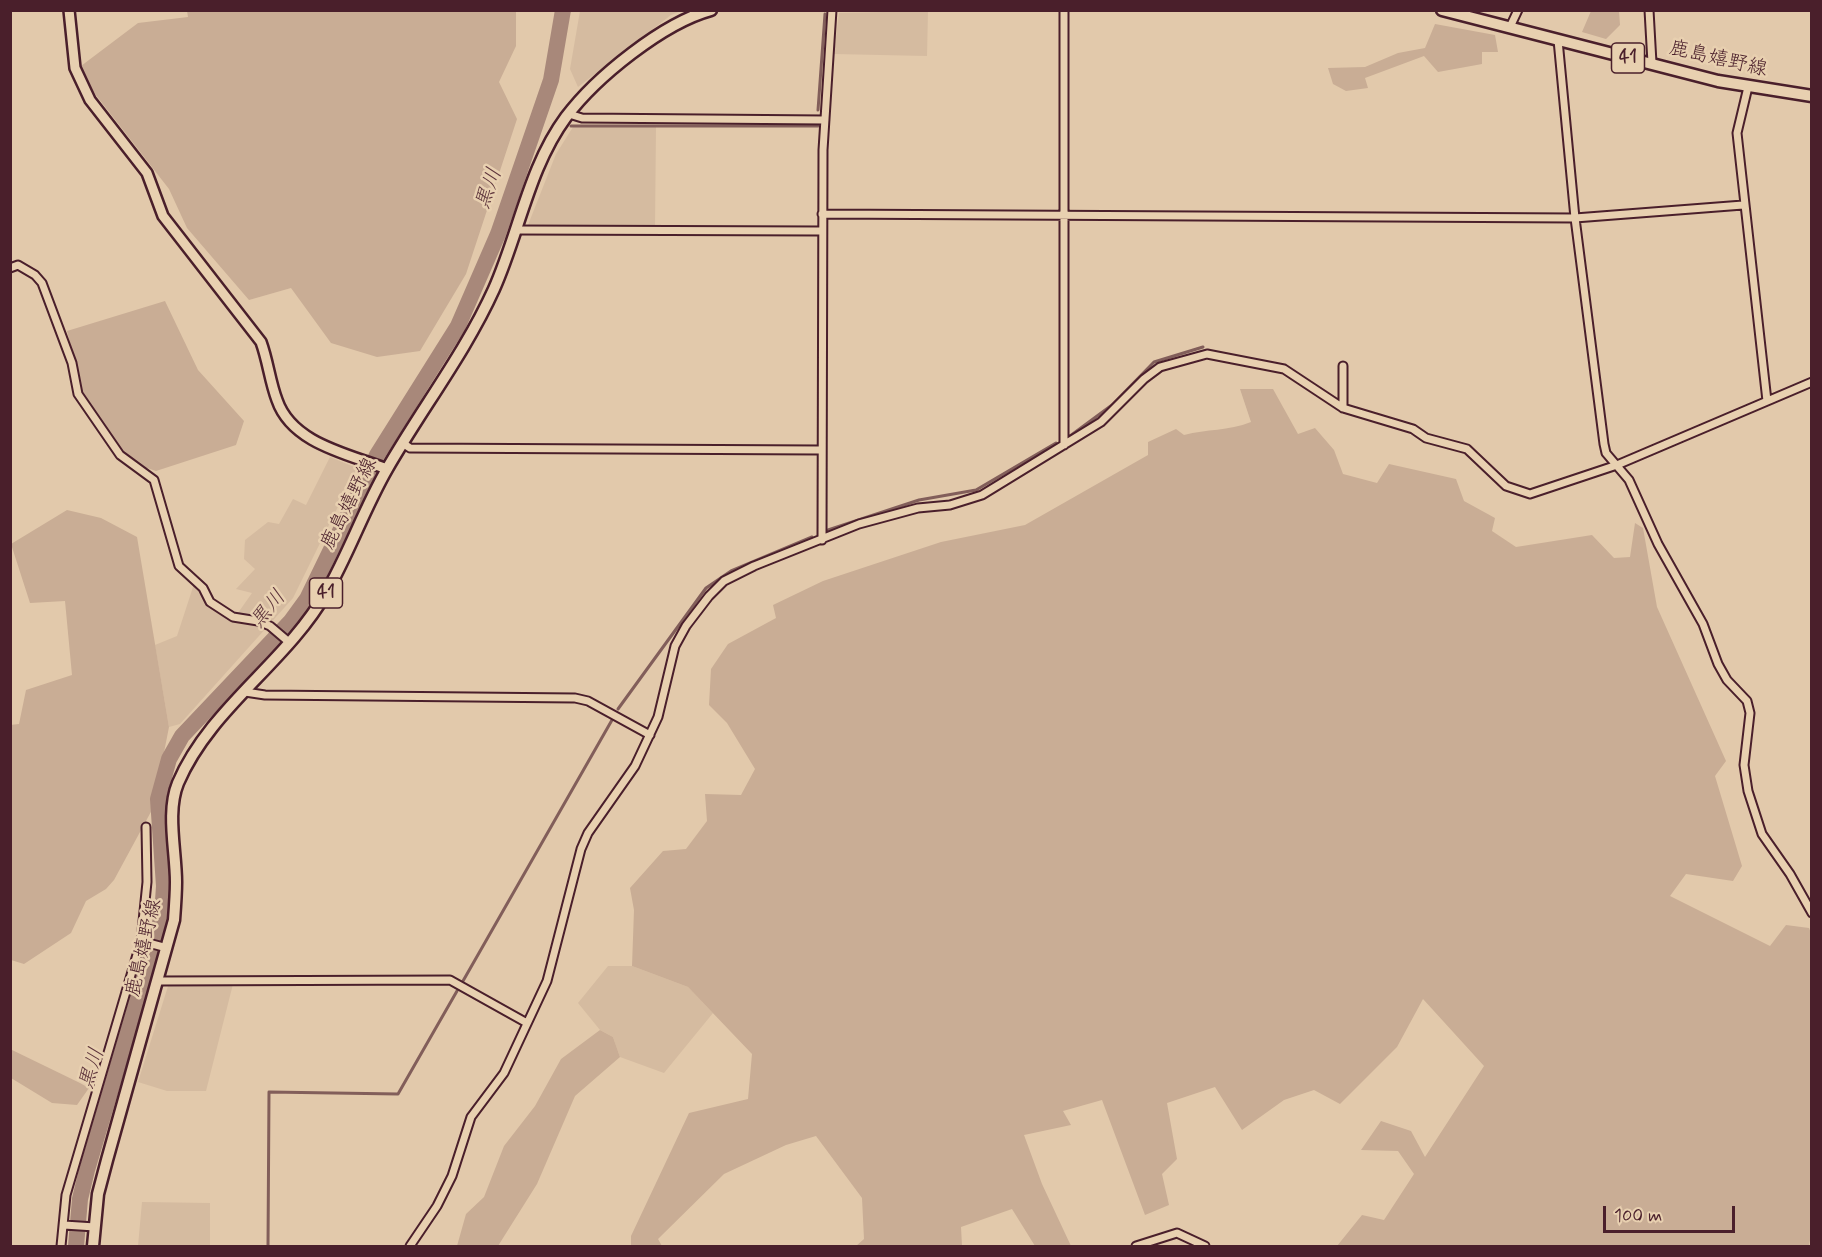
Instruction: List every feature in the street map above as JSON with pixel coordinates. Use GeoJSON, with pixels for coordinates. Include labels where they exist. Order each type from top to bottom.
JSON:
{"type":"FeatureCollection","features":[{"type":"Feature","properties":{"kind":"main road","name":"鹿島嬉野線"},"geometry":{"type":"LineString","coordinates":[[93,1246],[91,1227],[98,1194],[158,981],[164,947],[174,920],[176,788],[198,745],[291,643],[310,619],[327,591],[387,469],[472,332],[494,289],[538,168],[553,135],[585,94],[648,42],[675,25],[711,10]]}},
{"type":"Feature","properties":{"kind":"main road","name":"鹿島嬉野線"},"geometry":{"type":"LineString","coordinates":[[1445,11],[1748,87],[1812,96]]}},
{"type":"Feature","properties":{"kind":"street"},"geometry":{"type":"LineString","coordinates":[[69,10],[75,68],[90,100],[147,173],[163,216],[261,342],[276,399],[283,416],[311,440],[387,469]]}},
{"type":"Feature","properties":{"kind":"street"},"geometry":{"type":"LineString","coordinates":[[822,540],[820,450],[822,214],[832,10]]}},
{"type":"Feature","properties":{"kind":"street"},"geometry":{"type":"LineString","coordinates":[[1064,10],[1064,445]]}},
{"type":"Feature","properties":{"kind":"street"},"geometry":{"type":"LineString","coordinates":[[1510,27],[1518,10]]}},
{"type":"Feature","properties":{"kind":"street"},"geometry":{"type":"LineString","coordinates":[[1649,10],[1652,63]]}},
{"type":"Feature","properties":{"kind":"street"},"geometry":{"type":"LineString","coordinates":[[1558,40],[1575,218],[1600,426],[1606,453],[1629,480],[1658,543],[1702,624],[1727,680],[1747,701],[1750,713],[1744,765],[1748,791],[1762,834],[1790,874],[1812,913]]}},
{"type":"Feature","properties":{"kind":"street"},"geometry":{"type":"LineString","coordinates":[[1748,87],[1737,134],[1743,205],[1767,401]]}},
{"type":"Feature","properties":{"kind":"street"},"geometry":{"type":"LineString","coordinates":[[569,114],[582,118],[825,120]]}},
{"type":"Feature","properties":{"kind":"street"},"geometry":{"type":"LineString","coordinates":[[822,214],[1575,218],[1743,205]]}},
{"type":"Feature","properties":{"kind":"street"},"geometry":{"type":"LineString","coordinates":[[516,230],[822,231]]}},
{"type":"Feature","properties":{"kind":"street"},"geometry":{"type":"LineString","coordinates":[[10,268],[18,266],[36,275],[42,284],[72,363],[78,394],[120,455],[154,480],[179,566],[203,588],[210,602],[233,617],[258,621],[270,626],[291,643]]}},
{"type":"Feature","properties":{"kind":"street"},"geometry":{"type":"LineString","coordinates":[[410,1246],[437,1206],[452,1176],[471,1117],[504,1073],[527,1023],[551,967],[581,849],[588,833],[635,766],[650,735],[658,717],[675,646],[686,626],[724,581],[754,566],[859,524],[918,508],[950,505],[982,495],[1022,468],[1101,422],[1144,379],[1160,367],[1207,354],[1284,369],[1343,408],[1413,429],[1426,438],[1467,448],[1506,486],[1530,494],[1562,486],[1617,465],[1812,382]]}},
{"type":"Feature","properties":{"kind":"street"},"geometry":{"type":"LineString","coordinates":[[1343,366],[1343,408]]}},
{"type":"Feature","properties":{"kind":"street"},"geometry":{"type":"LineString","coordinates":[[404,444],[410,448],[820,450]]}},
{"type":"Feature","properties":{"kind":"street"},"geometry":{"type":"LineString","coordinates":[[245,692],[264,695],[575,698],[588,701],[650,735]]}},
{"type":"Feature","properties":{"kind":"street"},"geometry":{"type":"LineString","coordinates":[[61,1246],[66,1225],[66,1195],[144,941],[147,882],[146,827]]}},
{"type":"Feature","properties":{"kind":"street"},"geometry":{"type":"LineString","coordinates":[[144,941],[164,947]]}},
{"type":"Feature","properties":{"kind":"street"},"geometry":{"type":"LineString","coordinates":[[158,981],[450,980],[527,1023]]}},
{"type":"Feature","properties":{"kind":"street"},"geometry":{"type":"LineString","coordinates":[[66,1225],[91,1227]]}},
{"type":"Feature","properties":{"kind":"street"},"geometry":{"type":"LineString","coordinates":[[1136,1246],[1177,1233],[1205,1246]]}},
{"type":"Feature","properties":{"kind":"shaded area"},"geometry":{"type":"Polygon","coordinates":[[[580,10],[681,11],[671,15],[578,87],[570,69],[580,10]]]}},
{"type":"Feature","properties":{"kind":"shaded area"},"geometry":{"type":"Polygon","coordinates":[[[187,11],[516,11],[516,46],[499,82],[517,119],[466,274],[420,351],[377,357],[331,343],[291,288],[249,300],[187,228],[169,189],[95,94],[81,66],[138,23],[188,17],[187,11]]]}},
{"type":"Feature","properties":{"kind":"shaded area"},"geometry":{"type":"Polygon","coordinates":[[[928,11],[927,56],[834,54],[839,13],[928,11]]]}},
{"type":"Feature","properties":{"kind":"shaded area"},"geometry":{"type":"Polygon","coordinates":[[[1591,11],[1619,11],[1620,25],[1606,39],[1582,32],[1591,11]]]}},
{"type":"Feature","properties":{"kind":"shaded area"},"geometry":{"type":"Polygon","coordinates":[[[1435,24],[1495,35],[1498,52],[1482,52],[1482,64],[1438,72],[1424,56],[1365,78],[1368,88],[1346,91],[1333,84],[1328,68],[1365,67],[1398,53],[1425,48],[1435,24]]]}},
{"type":"Feature","properties":{"kind":"shaded area"},"geometry":{"type":"Polygon","coordinates":[[[573,127],[656,127],[655,226],[528,225],[556,154],[573,127]]]}},
{"type":"Feature","properties":{"kind":"shaded area"},"geometry":{"type":"Polygon","coordinates":[[[165,301],[198,370],[244,421],[236,445],[156,471],[141,466],[122,451],[83,395],[67,331],[165,301]]]}},
{"type":"Feature","properties":{"kind":"shaded area"},"geometry":{"type":"Polygon","coordinates":[[[1240,389],[1273,389],[1298,434],[1315,428],[1334,450],[1343,474],[1377,483],[1389,464],[1456,479],[1464,501],[1495,518],[1492,531],[1516,547],[1592,535],[1614,558],[1630,557],[1635,523],[1643,528],[1657,607],[1726,761],[1715,776],[1742,866],[1733,881],[1686,874],[1670,896],[1770,946],[1786,925],[1809,928],[1811,933],[1812,1228],[1809,1246],[1337,1246],[1362,1215],[1384,1220],[1414,1174],[1398,1151],[1361,1150],[1381,1121],[1411,1131],[1425,1157],[1484,1066],[1423,999],[1397,1047],[1340,1104],[1314,1090],[1284,1100],[1242,1130],[1215,1087],[1167,1103],[1177,1159],[1162,1174],[1169,1205],[1145,1215],[1102,1100],[1063,1111],[1071,1125],[1024,1135],[1042,1184],[1071,1246],[1035,1246],[1012,1209],[961,1227],[962,1246],[856,1246],[864,1239],[862,1198],[816,1136],[786,1145],[724,1174],[658,1239],[662,1246],[631,1246],[631,1236],[689,1113],[748,1099],[752,1054],[688,987],[632,966],[634,910],[630,888],[663,851],[686,849],[707,821],[705,794],[741,795],[755,769],[727,723],[709,705],[711,669],[728,644],[776,618],[773,605],[823,581],[941,542],[1025,525],[1148,455],[1148,442],[1176,429],[1184,435],[1251,422],[1240,389]]]}},
{"type":"Feature","properties":{"kind":"shaded area"},"geometry":{"type":"Polygon","coordinates":[[[330,457],[357,468],[293,598],[180,724],[169,727],[155,645],[177,636],[194,584],[206,603],[233,620],[252,593],[236,589],[255,569],[244,559],[245,540],[268,522],[279,524],[293,499],[306,505],[330,457]]]}},
{"type":"Feature","properties":{"kind":"shaded area"},"geometry":{"type":"Polygon","coordinates":[[[67,510],[101,518],[137,537],[169,727],[153,808],[114,880],[106,889],[86,901],[71,933],[24,964],[11,960],[10,725],[19,724],[26,690],[72,675],[65,601],[30,603],[11,544],[67,510]]]}},
{"type":"Feature","properties":{"kind":"shaded area"},"geometry":{"type":"Polygon","coordinates":[[[608,966],[632,966],[688,987],[713,1013],[664,1073],[620,1057],[613,1037],[600,1030],[578,1003],[608,966]]]}},
{"type":"Feature","properties":{"kind":"shaded area"},"geometry":{"type":"Polygon","coordinates":[[[169,983],[233,984],[206,1091],[167,1091],[138,1082],[169,983]]]}},
{"type":"Feature","properties":{"kind":"shaded area"},"geometry":{"type":"Polygon","coordinates":[[[600,1030],[613,1037],[620,1057],[575,1096],[537,1184],[498,1246],[457,1246],[466,1214],[484,1197],[504,1146],[535,1106],[561,1059],[600,1030]]]}},
{"type":"Feature","properties":{"kind":"shaded area"},"geometry":{"type":"Polygon","coordinates":[[[10,1049],[89,1088],[77,1105],[52,1103],[11,1078],[10,1049]]]}},
{"type":"Feature","properties":{"kind":"shaded area"},"geometry":{"type":"Polygon","coordinates":[[[142,1202],[210,1203],[210,1246],[138,1246],[142,1202]]]}},
{"type":"Feature","properties":{"kind":"waterway","name":"黒川"},"geometry":{"type":"LineString","coordinates":[[76,1246],[80,1199],[87,1170],[162,916],[164,886],[158,799],[169,759],[182,736],[291,621],[307,599],[377,455],[458,326],[498,234],[551,80],[563,10]]}},
{"type":"Feature","properties":{"kind":"waterway"},"geometry":{"type":"LineString","coordinates":[[818,110],[825,14]]}},
{"type":"Feature","properties":{"kind":"waterway"},"geometry":{"type":"LineString","coordinates":[[571,126],[818,126]]}},
{"type":"Feature","properties":{"kind":"waterway"},"geometry":{"type":"LineString","coordinates":[[1070,436],[1112,405],[1154,362],[1203,347]]}},
{"type":"Feature","properties":{"kind":"waterway"},"geometry":{"type":"LineString","coordinates":[[828,530],[919,500],[976,490],[1056,443]]}},
{"type":"Feature","properties":{"kind":"waterway"},"geometry":{"type":"LineString","coordinates":[[618,709],[706,588],[731,571],[812,537]]}},
{"type":"Feature","properties":{"kind":"waterway"},"geometry":{"type":"LineString","coordinates":[[463,981],[612,720]]}},
{"type":"Feature","properties":{"kind":"waterway"},"geometry":{"type":"LineString","coordinates":[[268,1246],[269,1092],[398,1094],[457,991]]}}]}
